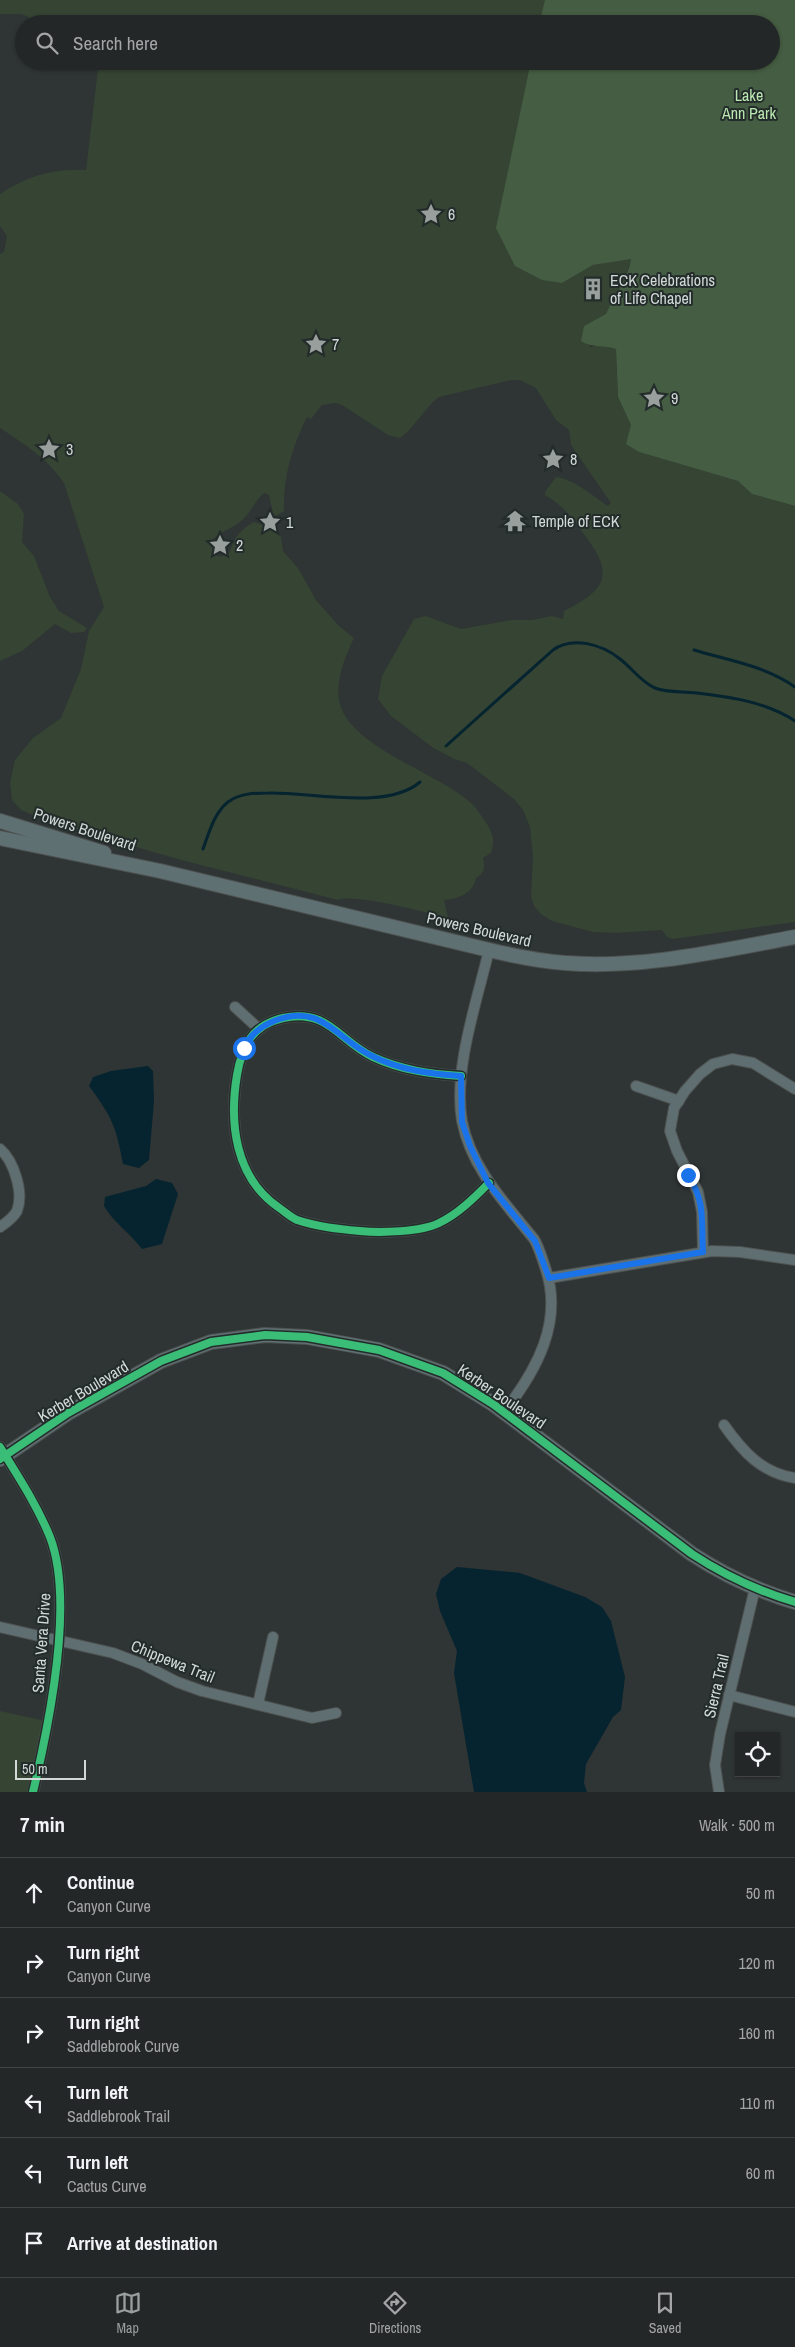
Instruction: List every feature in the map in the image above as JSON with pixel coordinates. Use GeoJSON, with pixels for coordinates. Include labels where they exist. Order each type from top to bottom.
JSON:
{"type":"FeatureCollection","features":[{"type":"Feature","properties":{"kind":"main road","name":"Powers Boulevard"},"geometry":{"type":"LineString","coordinates":[[0,821],[70,841],[160,871]]}},
{"type":"Feature","properties":{"kind":"main road","name":"Powers Boulevard"},"geometry":{"type":"LineString","coordinates":[[0,838],[160,871],[489,950],[566,963],[617,964],[672,960],[795,937]]}},
{"type":"Feature","properties":{"kind":"main road","name":"Kerber Boulevard"},"geometry":{"type":"LineString","coordinates":[[2,1454],[68,1413],[161,1361],[211,1342],[264,1335],[307,1336],[379,1350],[443,1373],[504,1412],[692,1554],[715,1569],[755,1588],[795,1602]]}},
{"type":"Feature","properties":{"kind":"street"},"geometry":{"type":"LineString","coordinates":[[489,950],[461,1076],[462,1122],[470,1146],[488,1183],[535,1241],[549,1278],[552,1306],[549,1330],[531,1374],[504,1412]]}},
{"type":"Feature","properties":{"kind":"street"},"geometry":{"type":"LineString","coordinates":[[235,1007],[258,1030]]}},
{"type":"Feature","properties":{"kind":"street"},"geometry":{"type":"LineString","coordinates":[[461,1076],[430,1074],[370,1056],[330,1025],[317,1018],[301,1016],[282,1018],[250,1036],[238,1068],[233,1100],[238,1149],[250,1178],[269,1201],[295,1219],[325,1228],[361,1231],[412,1229],[438,1224],[467,1204],[488,1183]]}},
{"type":"Feature","properties":{"kind":"street"},"geometry":{"type":"LineString","coordinates":[[703,1252],[702,1212],[698,1192],[677,1151],[670,1131],[674,1108],[700,1074],[713,1064],[732,1059],[753,1063],[795,1089]]}},
{"type":"Feature","properties":{"kind":"street"},"geometry":{"type":"LineString","coordinates":[[636,1086],[679,1101]]}},
{"type":"Feature","properties":{"kind":"street"},"geometry":{"type":"LineString","coordinates":[[0,1149],[12,1164],[19,1198],[17,1210],[9,1221],[0,1227]]}},
{"type":"Feature","properties":{"kind":"street"},"geometry":{"type":"LineString","coordinates":[[549,1278],[703,1252],[740,1252],[795,1260]]}},
{"type":"Feature","properties":{"kind":"street"},"geometry":{"type":"LineString","coordinates":[[724,1425],[738,1445],[756,1463],[778,1476],[795,1478]]}},
{"type":"Feature","properties":{"kind":"street","name":"Santa Vera Drive"},"geometry":{"type":"LineString","coordinates":[[2,1454],[36,1506],[51,1539],[61,1605],[50,1722],[33,1792]]}},
{"type":"Feature","properties":{"kind":"street","name":"Sierra Trail"},"geometry":{"type":"LineString","coordinates":[[719,1792],[715,1765],[729,1695],[755,1588]]}},
{"type":"Feature","properties":{"kind":"street","name":"Chippewa Trail"},"geometry":{"type":"LineString","coordinates":[[0,1627],[113,1654],[142,1664],[177,1682],[202,1691],[312,1718],[336,1713]]}},
{"type":"Feature","properties":{"kind":"street"},"geometry":{"type":"LineString","coordinates":[[258,1704],[273,1637]]}},
{"type":"Feature","properties":{"kind":"street"},"geometry":{"type":"LineString","coordinates":[[729,1695],[795,1712]]}},
{"type":"Feature","properties":{"kind":"green space","name":"Lake Ann Park"},"geometry":{"type":"Polygon","coordinates":[[[0,0],[795,0],[795,160],[602,113],[562,283],[593,265],[631,258],[624,280],[606,315],[584,326],[590,347],[601,345],[616,349],[618,397],[631,425],[639,452],[738,481],[752,494],[795,506],[795,922],[673,939],[667,937],[662,930],[616,933],[593,932],[552,921],[541,914],[534,906],[531,896],[533,857],[530,827],[523,810],[514,799],[467,763],[454,759],[432,747],[391,716],[378,699],[382,676],[414,619],[426,616],[461,629],[511,620],[532,620],[552,616],[563,619],[564,611],[591,595],[598,586],[602,578],[602,569],[593,547],[571,517],[562,507],[545,495],[545,492],[556,477],[563,478],[576,484],[608,506],[611,503],[571,445],[569,430],[556,420],[536,388],[520,380],[511,380],[439,397],[408,432],[399,438],[388,435],[342,405],[335,403],[322,405],[311,419],[307,417],[297,440],[287,475],[284,511],[276,516],[273,513],[269,495],[264,493],[245,518],[215,537],[210,545],[217,556],[225,556],[239,534],[253,522],[269,526],[281,537],[283,551],[298,568],[316,600],[339,626],[354,638],[340,676],[338,692],[345,716],[358,731],[375,745],[456,792],[473,805],[486,823],[493,838],[491,853],[483,858],[483,872],[476,878],[469,891],[460,897],[444,900],[448,918],[375,901],[359,899],[338,900],[185,861],[52,823],[21,810],[12,800],[10,783],[15,760],[33,738],[61,718],[81,669],[89,631],[104,607],[64,483],[43,459],[0,428],[0,254],[4,252],[7,236],[0,226],[0,194],[20,182],[51,172],[86,170],[98,70],[780,70],[780,15],[0,14],[0,0]]]}},
{"type":"Feature","properties":{"kind":"green space","name":"Lake Ann Park"},"geometry":{"type":"Polygon","coordinates":[[[545,0],[795,0],[795,506],[752,494],[738,481],[639,452],[626,444],[631,425],[618,397],[616,349],[589,345],[581,341],[584,326],[606,314],[624,280],[631,259],[593,265],[562,283],[542,280],[515,266],[496,228],[529,70],[780,70],[780,15],[541,15],[545,0]]]}},
{"type":"Feature","properties":{"kind":"green space"},"geometry":{"type":"Polygon","coordinates":[[[0,491],[18,504],[24,514],[22,542],[34,556],[50,597],[59,611],[87,628],[84,632],[71,633],[55,624],[22,651],[0,661],[0,491]]]}},
{"type":"Feature","properties":{"kind":"green space"},"geometry":{"type":"Polygon","coordinates":[[[0,1711],[50,1722],[34,1792],[0,1792],[0,1711]]]}},
{"type":"Feature","properties":{"kind":"water"},"geometry":{"type":"Polygon","coordinates":[[[148,1066],[153,1071],[154,1101],[149,1160],[139,1168],[123,1164],[112,1122],[89,1086],[93,1077],[111,1071],[148,1066]]]}},
{"type":"Feature","properties":{"kind":"water"},"geometry":{"type":"Polygon","coordinates":[[[156,1179],[172,1183],[178,1194],[162,1244],[142,1249],[108,1212],[104,1206],[105,1197],[146,1186],[156,1179]]]}},
{"type":"Feature","properties":{"kind":"water"},"geometry":{"type":"Polygon","coordinates":[[[457,1567],[520,1573],[585,1597],[602,1607],[611,1621],[625,1677],[621,1710],[613,1717],[586,1764],[584,1783],[587,1792],[474,1792],[454,1673],[457,1651],[440,1611],[436,1594],[441,1579],[457,1567]]]}},
{"type":"Feature","properties":{"kind":"waterway"},"geometry":{"type":"LineString","coordinates":[[446,746],[553,650],[569,643],[587,644],[605,649],[655,688],[665,691],[692,692],[748,701],[772,709],[795,721]]}},
{"type":"Feature","properties":{"kind":"waterway"},"geometry":{"type":"LineString","coordinates":[[694,650],[759,669],[795,687]]}},
{"type":"Feature","properties":{"kind":"waterway"},"geometry":{"type":"LineString","coordinates":[[203,849],[212,824],[219,812],[228,802],[243,795],[253,793],[286,793],[368,798],[388,796],[405,791],[420,782]]}},
{"type":"Feature","properties":{"kind":"cycle path"},"geometry":{"type":"LineString","coordinates":[[461,1076],[416,1071],[373,1057],[332,1028],[311,1018],[298,1016],[272,1021],[256,1031],[250,1038],[239,1065],[234,1112],[238,1148],[252,1180],[264,1195],[289,1216],[297,1220],[336,1228],[368,1232],[389,1232],[431,1226],[459,1210],[489,1183]]}},
{"type":"Feature","properties":{"kind":"cycle path"},"geometry":{"type":"LineString","coordinates":[[0,1459],[68,1413],[161,1361],[211,1342],[265,1335],[307,1337],[379,1350],[443,1373],[493,1404],[692,1554],[742,1582],[795,1602]]}},
{"type":"Feature","properties":{"kind":"cycle path"},"geometry":{"type":"LineString","coordinates":[[0,1447],[33,1502],[50,1537],[57,1564],[60,1595],[57,1664],[46,1733],[33,1792]]}},
{"type":"Feature","properties":{"kind":"place","name":"6"},"geometry":{"type":"Point","coordinates":[431,214]}},
{"type":"Feature","properties":{"kind":"place","name":"ECK Celebrations of Life Chapel"},"geometry":{"type":"Point","coordinates":[593,289]}},
{"type":"Feature","properties":{"kind":"place","name":"7"},"geometry":{"type":"Point","coordinates":[316,344]}},
{"type":"Feature","properties":{"kind":"place","name":"9"},"geometry":{"type":"Point","coordinates":[654,398]}},
{"type":"Feature","properties":{"kind":"place","name":"3"},"geometry":{"type":"Point","coordinates":[49,449]}},
{"type":"Feature","properties":{"kind":"place","name":"8"},"geometry":{"type":"Point","coordinates":[553,459]}},
{"type":"Feature","properties":{"kind":"place","name":"Temple of ECK"},"geometry":{"type":"Point","coordinates":[515,521]}},
{"type":"Feature","properties":{"kind":"place","name":"1"},"geometry":{"type":"Point","coordinates":[270,522]}},
{"type":"Feature","properties":{"kind":"place","name":"2"},"geometry":{"type":"Point","coordinates":[220,545]}},
{"type":"Feature","properties":{"kind":"route"},"geometry":{"type":"LineString","coordinates":[[244,1048],[250,1036],[263,1026],[282,1018],[301,1016],[317,1018],[330,1025],[370,1056],[430,1074],[461,1076],[462,1122],[470,1146],[488,1183],[535,1241],[549,1278],[703,1252],[702,1212],[698,1192],[688,1175]]}}]}
